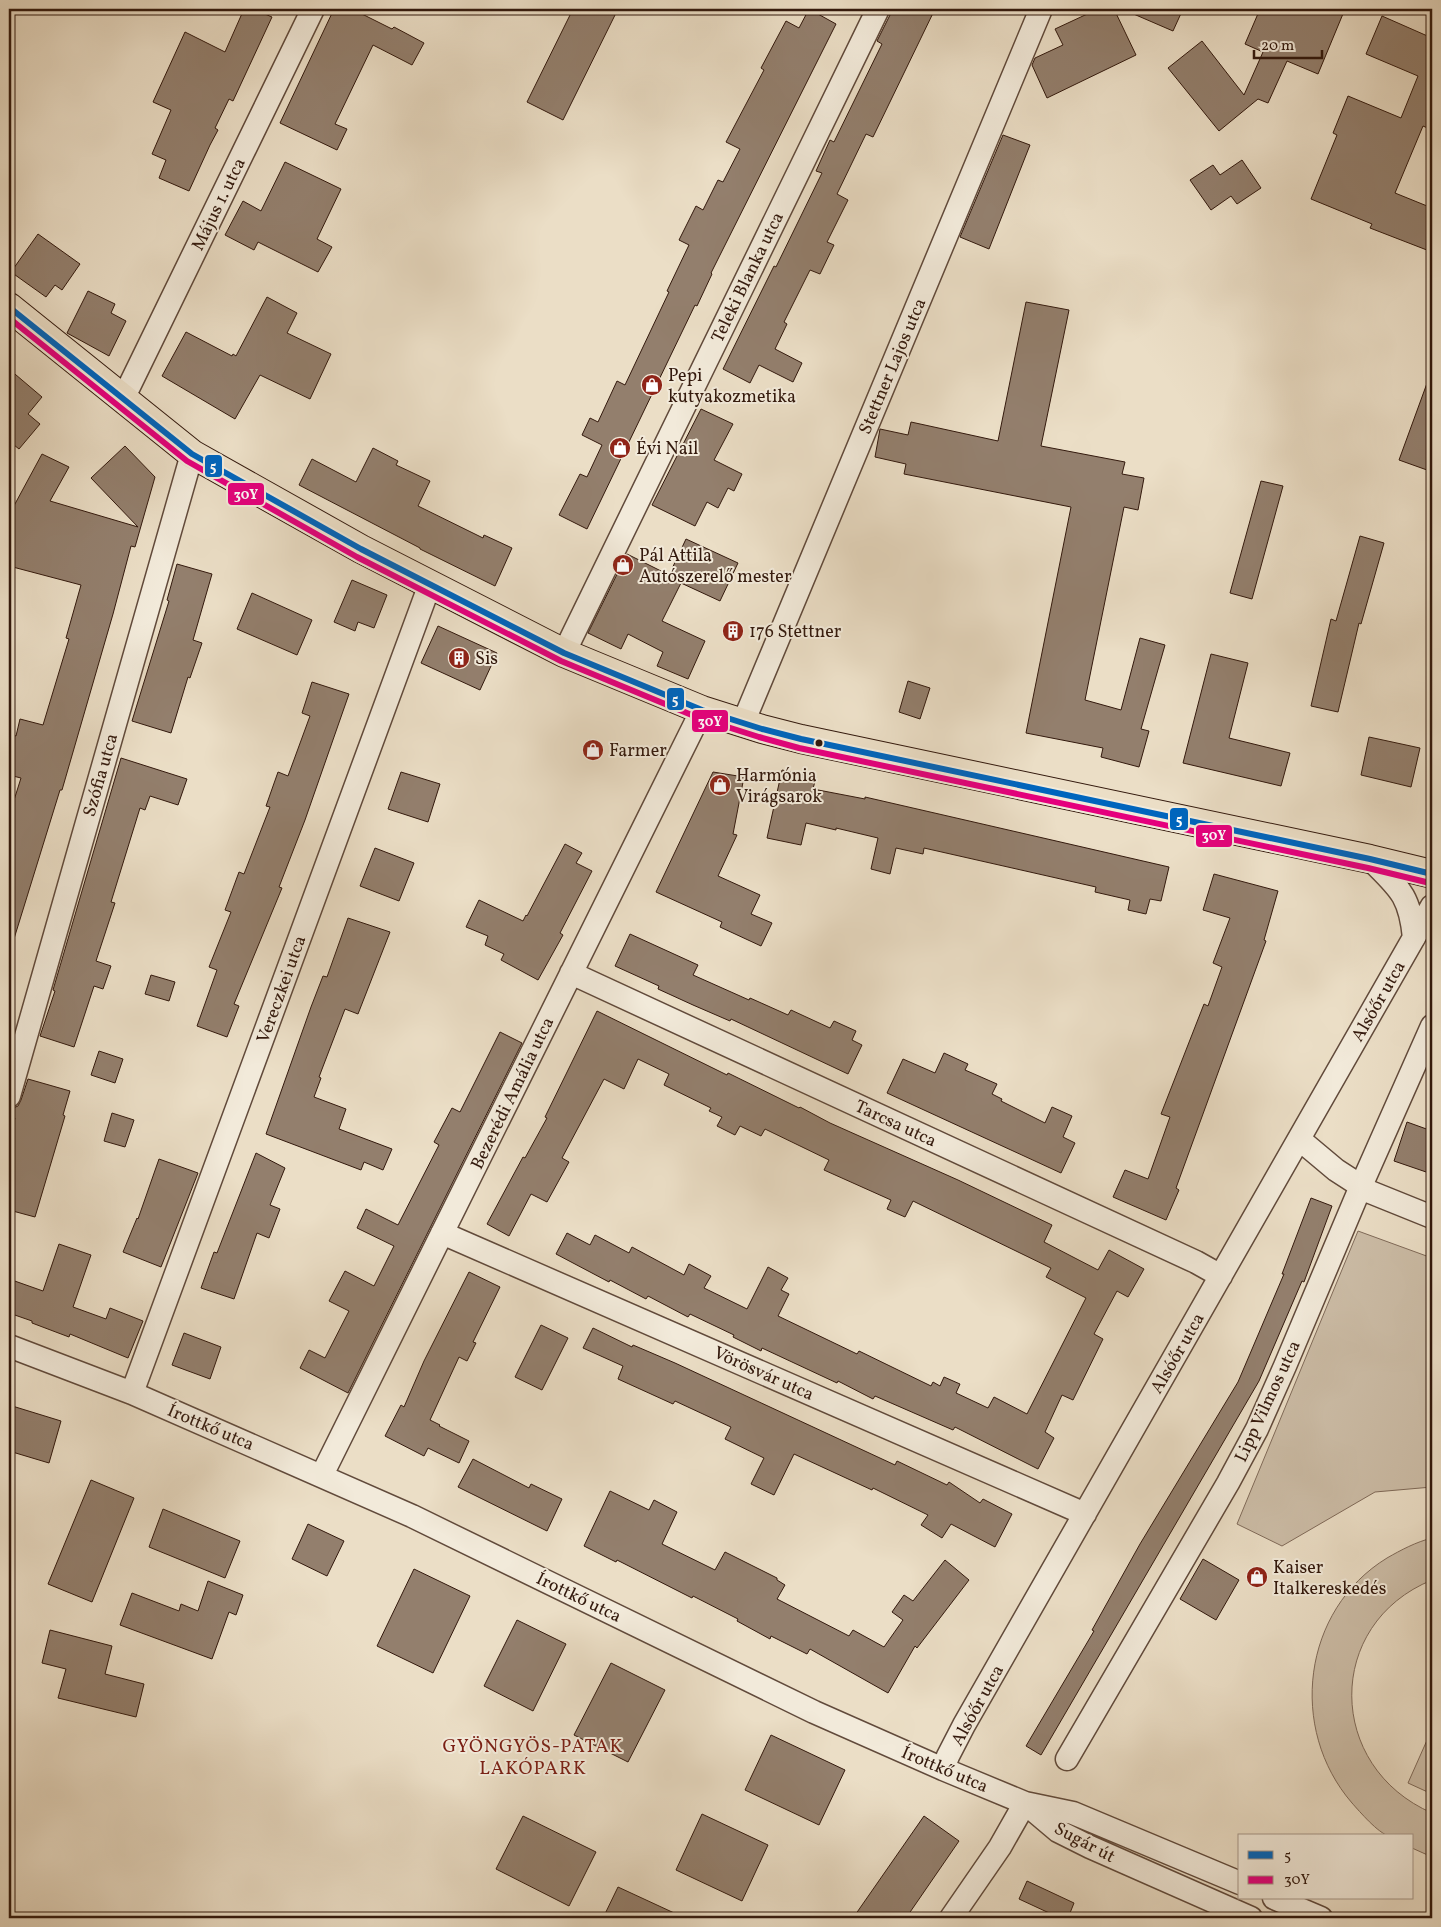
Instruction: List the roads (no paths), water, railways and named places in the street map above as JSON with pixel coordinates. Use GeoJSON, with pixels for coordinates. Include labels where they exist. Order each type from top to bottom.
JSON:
{"type":"FeatureCollection","features":[{"type":"Feature","properties":{"kind":"main road"},"geometry":{"type":"LineString","coordinates":[[9,307],[192,454],[352,544],[564,653],[702,710],[801,739],[1370,859],[1432,874]]}},
{"type":"Feature","properties":{"kind":"street","name":"Május 1. utca"},"geometry":{"type":"LineString","coordinates":[[123,400],[313,9]]}},
{"type":"Feature","properties":{"kind":"street","name":"Teleki Blanka utca"},"geometry":{"type":"LineString","coordinates":[[564,653],[878,9]]}},
{"type":"Feature","properties":{"kind":"street","name":"Stettner Lajos utca"},"geometry":{"type":"LineString","coordinates":[[743,723],[1041,9]]}},
{"type":"Feature","properties":{"kind":"street","name":"Szófia utca"},"geometry":{"type":"LineString","coordinates":[[9,1096],[192,454]]}},
{"type":"Feature","properties":{"kind":"street","name":"Vereczkei utca"},"geometry":{"type":"LineString","coordinates":[[132,1393],[430,584]]}},
{"type":"Feature","properties":{"kind":"street","name":"Bezerédi Amália utca"},"geometry":{"type":"LineString","coordinates":[[322,1475],[702,710]]}},
{"type":"Feature","properties":{"kind":"street"},"geometry":{"type":"LineString","coordinates":[[1370,859],[1402,894],[1409,906],[1414,938]]}},
{"type":"Feature","properties":{"kind":"street","name":"Alsóőr utca"},"geometry":{"type":"LineString","coordinates":[[943,1769],[964,1725],[1432,906]]}},
{"type":"Feature","properties":{"kind":"street","name":"Tarcsa utca"},"geometry":{"type":"LineString","coordinates":[[571,973],[1196,1262],[1221,1276]]}},
{"type":"Feature","properties":{"kind":"street","name":"Lipp Vilmos utca"},"geometry":{"type":"LineString","coordinates":[[1067,1759],[1228,1483],[1256,1429],[1432,1026]]}},
{"type":"Feature","properties":{"kind":"street"},"geometry":{"type":"LineString","coordinates":[[1299,1139],[1336,1170],[1370,1192],[1432,1217]]}},
{"type":"Feature","properties":{"kind":"street","name":"Vörösvár utca"},"geometry":{"type":"LineString","coordinates":[[442,1233],[1085,1514]]}},
{"type":"Feature","properties":{"kind":"street","name":"Írottkő utca"},"geometry":{"type":"LineString","coordinates":[[9,1346],[132,1393],[322,1475],[412,1516],[814,1712],[1025,1803]]}},
{"type":"Feature","properties":{"kind":"street"},"geometry":{"type":"LineString","coordinates":[[951,1918],[1000,1847],[1025,1803]]}},
{"type":"Feature","properties":{"kind":"street","name":"Sugár út"},"geometry":{"type":"LineString","coordinates":[[1025,1803],[1073,1812],[1238,1882]]}},
{"type":"Feature","properties":{"kind":"street","name":"Sugár út"},"geometry":{"type":"LineString","coordinates":[[1025,1803],[1058,1831],[1251,1918]]}},
{"type":"Feature","properties":{"kind":"street"},"geometry":{"type":"LineString","coordinates":[[1279,1900],[1320,1918]]}},
{"type":"Feature","properties":{"kind":"place","name":"Pepi kutyakozmetika"},"geometry":{"type":"Point","coordinates":[652,385]}},
{"type":"Feature","properties":{"kind":"place","name":"Évi Nail"},"geometry":{"type":"Point","coordinates":[620,448]}},
{"type":"Feature","properties":{"kind":"place","name":"Pál Attila Autószerelő mester"},"geometry":{"type":"Point","coordinates":[623,565]}},
{"type":"Feature","properties":{"kind":"place","name":"176 Stettner"},"geometry":{"type":"Point","coordinates":[733,631]}},
{"type":"Feature","properties":{"kind":"place","name":"Sis"},"geometry":{"type":"Point","coordinates":[459,658]}},
{"type":"Feature","properties":{"kind":"place","name":"Farmer"},"geometry":{"type":"Point","coordinates":[593,750]}},
{"type":"Feature","properties":{"kind":"place","name":"Harmónia Virágsarok"},"geometry":{"type":"Point","coordinates":[720,785]}},
{"type":"Feature","properties":{"kind":"place","name":"Kaiser Italkereskedés"},"geometry":{"type":"Point","coordinates":[1257,1577]}},
{"type":"Feature","properties":{"kind":"district","name":"GYÖNGYÖS-PATAK LAKÓPARK"},"geometry":{"type":"Point","coordinates":[533,1756]}}]}
